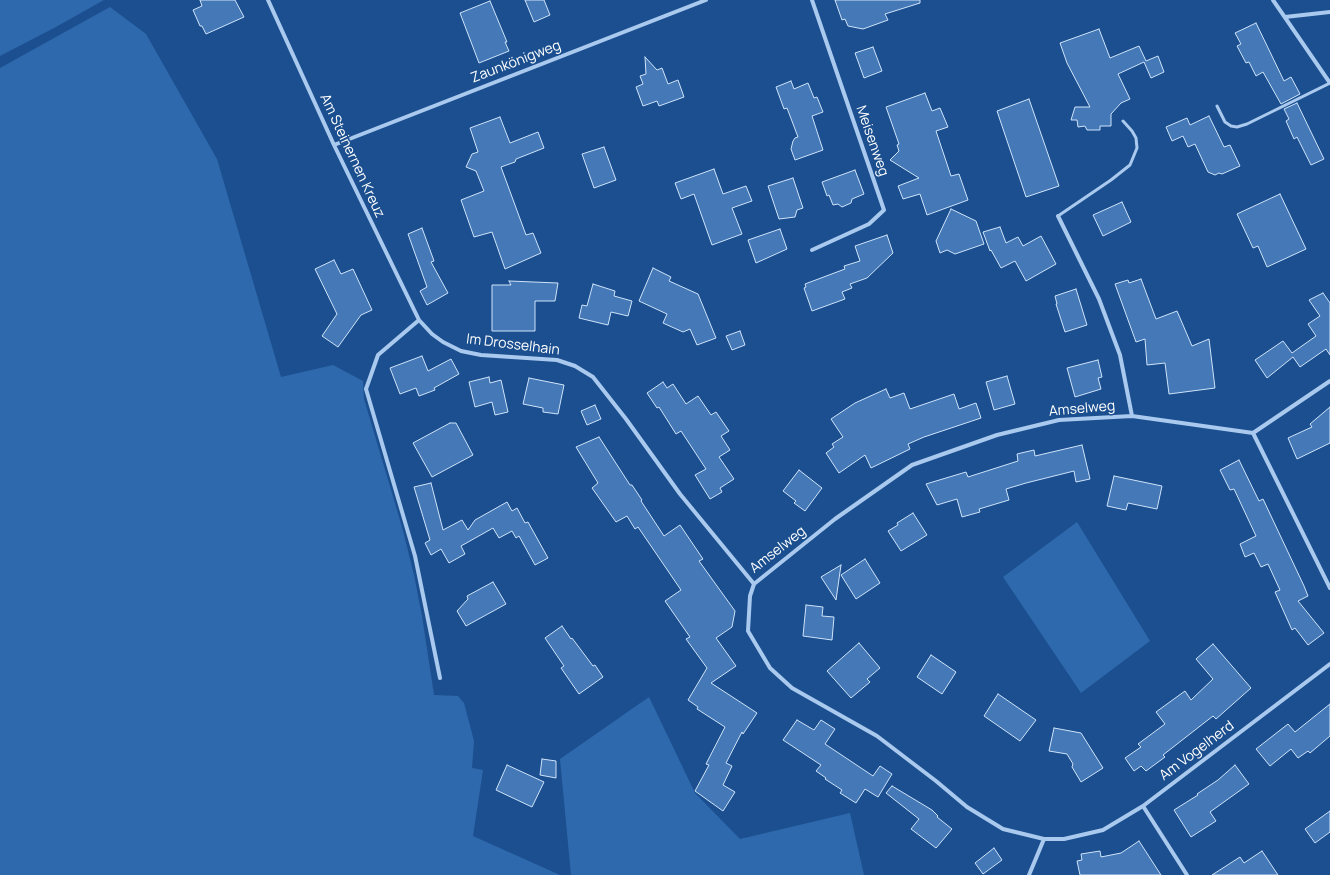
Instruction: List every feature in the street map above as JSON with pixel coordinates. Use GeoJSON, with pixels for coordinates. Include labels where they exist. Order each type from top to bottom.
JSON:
{"type":"FeatureCollection","features":[{"type":"Feature","properties":{"kind":"street","name":"Am Steinernen Kreuz"},"geometry":{"type":"LineString","coordinates":[[268,0],[334,145],[419,320]]}},
{"type":"Feature","properties":{"kind":"street","name":"Zaunkönigweg"},"geometry":{"type":"LineString","coordinates":[[334,145],[706,0]]}},
{"type":"Feature","properties":{"kind":"street","name":"Meisenweg"},"geometry":{"type":"LineString","coordinates":[[812,0],[884,210],[869,224],[812,250]]}},
{"type":"Feature","properties":{"kind":"street"},"geometry":{"type":"LineString","coordinates":[[1273,0],[1330,83]]}},
{"type":"Feature","properties":{"kind":"street"},"geometry":{"type":"LineString","coordinates":[[1285,17],[1330,12]]}},
{"type":"Feature","properties":{"kind":"street","name":"Amselweg"},"geometry":{"type":"LineString","coordinates":[[1058,216],[1099,299],[1120,355],[1132,416]]}},
{"type":"Feature","properties":{"kind":"street"},"geometry":{"type":"LineString","coordinates":[[419,320],[378,355],[366,389],[415,556],[440,678]]}},
{"type":"Feature","properties":{"kind":"street","name":"Im Drosselhain"},"geometry":{"type":"LineString","coordinates":[[419,320],[432,334],[443,342],[461,351],[481,355],[557,360],[575,366],[592,377],[626,419],[680,494],[754,584]]}},
{"type":"Feature","properties":{"kind":"street"},"geometry":{"type":"LineString","coordinates":[[1330,381],[1253,433],[1330,588]]}},
{"type":"Feature","properties":{"kind":"street","name":"Amselweg"},"geometry":{"type":"LineString","coordinates":[[1143,806],[1103,830],[1064,838],[1044,839],[1003,829],[973,811],[902,754],[877,736],[792,688],[770,668],[748,631],[750,596],[754,584],[835,520],[912,465],[997,434],[1059,420],[1132,416],[1253,433]]}},
{"type":"Feature","properties":{"kind":"street","name":"Am Vogelherd"},"geometry":{"type":"LineString","coordinates":[[1143,806],[1330,664]]}},
{"type":"Feature","properties":{"kind":"street"},"geometry":{"type":"LineString","coordinates":[[1143,806],[1188,875]]}},
{"type":"Feature","properties":{"kind":"street"},"geometry":{"type":"LineString","coordinates":[[1029,875],[1044,839]]}},
{"type":"Feature","properties":{"kind":"lane"},"geometry":{"type":"LineString","coordinates":[[1217,106],[1225,122],[1231,126],[1237,127],[1247,124],[1330,83]]}},
{"type":"Feature","properties":{"kind":"lane"},"geometry":{"type":"LineString","coordinates":[[1058,216],[1111,180],[1130,165],[1137,148],[1136,138],[1123,121]]}},
{"type":"Feature","properties":{"kind":"shaded area"},"geometry":{"type":"Polygon","coordinates":[[[0,0],[104,0],[0,56],[0,0]]]}},
{"type":"Feature","properties":{"kind":"shaded area"},"geometry":{"type":"Polygon","coordinates":[[[110,7],[146,34],[217,159],[281,377],[333,365],[363,381],[364,399],[402,527],[414,575],[434,695],[458,696],[464,703],[474,741],[472,768],[483,770],[473,836],[560,875],[0,875],[0,68],[110,7]]]}},
{"type":"Feature","properties":{"kind":"shaded area"},"geometry":{"type":"Polygon","coordinates":[[[1077,522],[1150,641],[1081,693],[1003,577],[1077,522]]]}},
{"type":"Feature","properties":{"kind":"shaded area"},"geometry":{"type":"Polygon","coordinates":[[[649,697],[695,793],[740,839],[850,813],[864,875],[571,875],[560,759],[649,697]]]}},
{"type":"Feature","properties":{"kind":"building"},"geometry":{"type":"Polygon","coordinates":[[[200,0],[235,0],[244,17],[206,34],[202,26],[200,26],[193,10],[202,6],[200,0]]]}},
{"type":"Feature","properties":{"kind":"building"},"geometry":{"type":"Polygon","coordinates":[[[525,0],[544,0],[550,15],[534,22],[525,0]]]}},
{"type":"Feature","properties":{"kind":"building"},"geometry":{"type":"Polygon","coordinates":[[[835,0],[920,0],[920,3],[885,14],[888,20],[863,29],[848,26],[845,19],[842,20],[835,0]]]}},
{"type":"Feature","properties":{"kind":"building"},"geometry":{"type":"Polygon","coordinates":[[[490,1],[507,42],[505,42],[509,51],[479,63],[460,13],[490,1]]]}},
{"type":"Feature","properties":{"kind":"building"},"geometry":{"type":"Polygon","coordinates":[[[1256,23],[1284,81],[1291,77],[1300,94],[1281,104],[1263,72],[1256,76],[1249,62],[1246,63],[1237,46],[1241,44],[1235,33],[1256,23]]]}},
{"type":"Feature","properties":{"kind":"building"},"geometry":{"type":"Polygon","coordinates":[[[1099,29],[1110,58],[1139,46],[1146,61],[1158,56],[1164,72],[1151,78],[1144,62],[1118,74],[1130,99],[1121,103],[1111,114],[1111,126],[1100,126],[1100,130],[1087,130],[1085,126],[1078,127],[1077,120],[1071,120],[1075,107],[1090,107],[1067,63],[1060,43],[1099,29]]]}},
{"type":"Feature","properties":{"kind":"building"},"geometry":{"type":"Polygon","coordinates":[[[873,47],[882,71],[864,78],[855,53],[873,47]]]}},
{"type":"Feature","properties":{"kind":"building"},"geometry":{"type":"Polygon","coordinates":[[[645,57],[657,70],[662,68],[668,84],[678,80],[684,97],[659,106],[657,101],[643,106],[636,87],[643,84],[640,76],[646,74],[645,57]]]}},
{"type":"Feature","properties":{"kind":"building"},"geometry":{"type":"Polygon","coordinates":[[[791,81],[794,89],[808,83],[814,98],[817,97],[823,112],[812,116],[823,150],[795,160],[791,149],[793,141],[798,137],[787,108],[784,109],[776,87],[791,81]]]}},
{"type":"Feature","properties":{"kind":"building"},"geometry":{"type":"Polygon","coordinates":[[[925,93],[932,111],[940,108],[948,127],[936,131],[951,176],[959,174],[968,200],[927,215],[920,194],[903,199],[898,186],[919,178],[890,160],[899,151],[897,145],[899,144],[886,107],[925,93]]]}},
{"type":"Feature","properties":{"kind":"building"},"geometry":{"type":"Polygon","coordinates":[[[1029,99],[1059,186],[1026,197],[997,111],[1029,99]]]}},
{"type":"Feature","properties":{"kind":"building"},"geometry":{"type":"Polygon","coordinates":[[[1297,103],[1324,159],[1311,165],[1297,137],[1294,139],[1286,121],[1289,119],[1284,109],[1297,103]]]}},
{"type":"Feature","properties":{"kind":"building"},"geometry":{"type":"Polygon","coordinates":[[[1209,116],[1224,147],[1230,145],[1240,166],[1222,174],[1219,173],[1215,175],[1208,172],[1195,144],[1188,147],[1183,136],[1172,141],[1166,127],[1187,118],[1190,125],[1209,116]]]}},
{"type":"Feature","properties":{"kind":"building"},"geometry":{"type":"Polygon","coordinates":[[[500,117],[510,143],[538,132],[544,148],[516,159],[515,162],[501,167],[526,235],[533,233],[541,253],[505,269],[492,232],[474,237],[461,200],[484,191],[476,171],[466,167],[472,154],[478,152],[470,128],[500,117]]]}},
{"type":"Feature","properties":{"kind":"building"},"geometry":{"type":"Polygon","coordinates":[[[604,147],[616,180],[594,188],[582,154],[604,147]]]}},
{"type":"Feature","properties":{"kind":"building"},"geometry":{"type":"Polygon","coordinates":[[[714,169],[723,194],[746,186],[752,201],[732,208],[742,234],[712,245],[694,194],[681,199],[675,183],[714,169]]]}},
{"type":"Feature","properties":{"kind":"building"},"geometry":{"type":"Polygon","coordinates":[[[855,170],[864,194],[852,199],[851,203],[842,207],[838,204],[833,205],[829,195],[827,196],[822,182],[855,170]]]}},
{"type":"Feature","properties":{"kind":"building"},"geometry":{"type":"Polygon","coordinates":[[[793,178],[803,208],[797,210],[795,217],[779,219],[768,186],[793,178]]]}},
{"type":"Feature","properties":{"kind":"building"},"geometry":{"type":"Polygon","coordinates":[[[1280,194],[1306,249],[1267,267],[1258,246],[1253,248],[1237,214],[1280,194]]]}},
{"type":"Feature","properties":{"kind":"building"},"geometry":{"type":"Polygon","coordinates":[[[1122,202],[1131,222],[1103,236],[1093,215],[1122,202]]]}},
{"type":"Feature","properties":{"kind":"building"},"geometry":{"type":"Polygon","coordinates":[[[951,209],[976,221],[984,244],[955,254],[947,250],[940,253],[936,241],[951,209]]]}},
{"type":"Feature","properties":{"kind":"building"},"geometry":{"type":"Polygon","coordinates":[[[1000,227],[1006,243],[1018,237],[1023,246],[1041,236],[1056,264],[1026,281],[1015,261],[1001,268],[991,250],[990,251],[983,232],[1000,227]]]}},
{"type":"Feature","properties":{"kind":"building"},"geometry":{"type":"Polygon","coordinates":[[[422,228],[434,261],[431,262],[448,293],[427,305],[420,291],[427,287],[408,234],[422,228]]]}},
{"type":"Feature","properties":{"kind":"building"},"geometry":{"type":"Polygon","coordinates":[[[780,229],[787,249],[756,263],[748,240],[780,229]]]}},
{"type":"Feature","properties":{"kind":"building"},"geometry":{"type":"Polygon","coordinates":[[[887,235],[893,253],[867,278],[850,284],[852,288],[842,292],[845,299],[812,311],[804,288],[806,287],[805,284],[845,269],[844,266],[860,261],[855,246],[887,235]]]}},
{"type":"Feature","properties":{"kind":"building"},"geometry":{"type":"Polygon","coordinates":[[[334,260],[341,274],[353,269],[372,310],[361,315],[338,347],[322,336],[337,314],[315,269],[334,260]]]}},
{"type":"Feature","properties":{"kind":"building"},"geometry":{"type":"Polygon","coordinates":[[[653,268],[671,277],[669,281],[698,294],[716,338],[697,345],[690,329],[683,332],[663,323],[667,314],[639,301],[653,268]]]}},
{"type":"Feature","properties":{"kind":"building"},"geometry":{"type":"Polygon","coordinates":[[[1141,279],[1156,319],[1177,311],[1192,346],[1209,339],[1215,388],[1169,394],[1165,363],[1147,365],[1145,339],[1136,342],[1115,284],[1128,280],[1129,283],[1141,279]]]}},
{"type":"Feature","properties":{"kind":"building"},"geometry":{"type":"Polygon","coordinates":[[[509,281],[558,283],[555,301],[535,301],[535,331],[492,331],[492,285],[511,285],[509,281]]]}},
{"type":"Feature","properties":{"kind":"building"},"geometry":{"type":"Polygon","coordinates":[[[593,284],[615,291],[614,296],[632,301],[628,316],[611,312],[608,325],[579,318],[582,305],[587,306],[593,284]]]}},
{"type":"Feature","properties":{"kind":"building"},"geometry":{"type":"Polygon","coordinates":[[[1076,289],[1087,325],[1065,332],[1055,296],[1076,289]]]}},
{"type":"Feature","properties":{"kind":"building"},"geometry":{"type":"Polygon","coordinates":[[[1323,293],[1330,303],[1330,355],[1326,349],[1300,367],[1293,357],[1267,378],[1255,360],[1283,341],[1292,353],[1316,336],[1308,324],[1320,316],[1309,300],[1323,293]]]}},
{"type":"Feature","properties":{"kind":"building"},"geometry":{"type":"Polygon","coordinates":[[[740,331],[745,345],[732,350],[726,336],[740,331]]]}},
{"type":"Feature","properties":{"kind":"building"},"geometry":{"type":"Polygon","coordinates":[[[422,356],[428,371],[451,359],[459,374],[434,388],[435,390],[419,396],[416,388],[400,394],[390,368],[422,356]]]}},
{"type":"Feature","properties":{"kind":"building"},"geometry":{"type":"Polygon","coordinates":[[[1098,360],[1102,377],[1098,378],[1101,389],[1075,397],[1067,368],[1098,360]]]}},
{"type":"Feature","properties":{"kind":"building"},"geometry":{"type":"Polygon","coordinates":[[[1007,376],[1015,404],[994,410],[986,382],[1007,376]]]}},
{"type":"Feature","properties":{"kind":"building"},"geometry":{"type":"Polygon","coordinates":[[[489,377],[490,383],[501,380],[508,412],[495,415],[492,402],[475,407],[469,382],[489,377]]]}},
{"type":"Feature","properties":{"kind":"building"},"geometry":{"type":"Polygon","coordinates":[[[529,378],[564,385],[558,414],[543,412],[543,408],[523,404],[529,378]]]}},
{"type":"Feature","properties":{"kind":"building"},"geometry":{"type":"Polygon","coordinates":[[[663,382],[667,388],[673,384],[686,404],[698,396],[711,415],[716,412],[729,431],[721,436],[730,450],[719,457],[734,479],[720,488],[722,492],[710,499],[695,475],[706,469],[681,431],[676,434],[659,407],[657,408],[647,393],[663,382]]]}},
{"type":"Feature","properties":{"kind":"building"},"geometry":{"type":"Polygon","coordinates":[[[886,389],[890,398],[904,393],[910,409],[954,394],[959,409],[976,403],[981,418],[924,437],[908,444],[910,449],[871,468],[865,455],[839,473],[826,453],[834,447],[832,444],[843,437],[831,419],[855,403],[886,389]]]}},
{"type":"Feature","properties":{"kind":"building"},"geometry":{"type":"Polygon","coordinates":[[[595,405],[601,419],[587,425],[581,411],[595,405]]]}},
{"type":"Feature","properties":{"kind":"building"},"geometry":{"type":"Polygon","coordinates":[[[1330,407],[1330,443],[1297,459],[1288,438],[1312,427],[1310,424],[1330,407]]]}},
{"type":"Feature","properties":{"kind":"building"},"geometry":{"type":"Polygon","coordinates":[[[450,423],[456,423],[473,455],[432,477],[413,443],[450,423]]]}},
{"type":"Feature","properties":{"kind":"building"},"geometry":{"type":"Polygon","coordinates":[[[599,437],[630,485],[632,485],[642,500],[641,501],[664,536],[680,525],[703,559],[699,561],[735,611],[732,627],[716,638],[736,666],[711,683],[757,713],[743,734],[742,732],[726,763],[732,766],[723,785],[735,792],[723,811],[695,791],[709,765],[706,764],[725,727],[697,709],[698,707],[688,700],[707,668],[686,639],[690,637],[665,601],[681,590],[638,527],[635,529],[627,516],[616,522],[592,488],[598,483],[576,447],[599,437]]]}},
{"type":"Feature","properties":{"kind":"building"},"geometry":{"type":"Polygon","coordinates":[[[1082,445],[1090,479],[1076,482],[1074,471],[1026,483],[1006,489],[1009,500],[979,509],[980,512],[962,517],[957,499],[937,505],[926,484],[966,472],[968,477],[1018,461],[1017,454],[1034,450],[1035,456],[1082,445]]]}},
{"type":"Feature","properties":{"kind":"building"},"geometry":{"type":"Polygon","coordinates":[[[1239,460],[1259,501],[1263,499],[1304,586],[1308,596],[1298,601],[1324,633],[1308,645],[1295,628],[1292,630],[1275,592],[1280,590],[1268,564],[1261,567],[1254,553],[1245,557],[1240,544],[1256,536],[1234,489],[1230,490],[1220,470],[1239,460]]]}},
{"type":"Feature","properties":{"kind":"building"},"geometry":{"type":"Polygon","coordinates":[[[799,470],[822,488],[805,511],[794,503],[796,501],[783,491],[799,470]]]}},
{"type":"Feature","properties":{"kind":"building"},"geometry":{"type":"Polygon","coordinates":[[[1114,476],[1162,486],[1157,509],[1128,503],[1126,510],[1107,506],[1114,476]]]}},
{"type":"Feature","properties":{"kind":"building"},"geometry":{"type":"Polygon","coordinates":[[[431,483],[443,530],[462,520],[468,530],[475,520],[507,502],[512,511],[517,508],[525,523],[528,522],[548,558],[535,565],[519,536],[516,538],[512,531],[499,538],[493,528],[461,546],[465,554],[449,563],[441,549],[431,555],[425,543],[430,540],[414,487],[431,483]]]}},
{"type":"Feature","properties":{"kind":"building"},"geometry":{"type":"Polygon","coordinates":[[[913,513],[927,535],[901,551],[888,531],[898,525],[897,523],[913,513]]]}},
{"type":"Feature","properties":{"kind":"building"},"geometry":{"type":"Polygon","coordinates":[[[865,559],[880,583],[856,599],[841,575],[865,559]]]}},
{"type":"Feature","properties":{"kind":"building"},"geometry":{"type":"Polygon","coordinates":[[[841,565],[836,600],[821,577],[841,565]]]}},
{"type":"Feature","properties":{"kind":"building"},"geometry":{"type":"Polygon","coordinates":[[[493,582],[506,604],[466,626],[457,611],[468,599],[467,596],[493,582]]]}},
{"type":"Feature","properties":{"kind":"building"},"geometry":{"type":"Polygon","coordinates":[[[806,605],[823,607],[822,616],[834,617],[832,640],[803,636],[806,605]]]}},
{"type":"Feature","properties":{"kind":"building"},"geometry":{"type":"Polygon","coordinates":[[[562,626],[593,666],[595,665],[603,677],[579,694],[561,668],[564,666],[545,638],[562,626]]]}},
{"type":"Feature","properties":{"kind":"building"},"geometry":{"type":"Polygon","coordinates":[[[859,643],[880,668],[867,679],[870,682],[851,698],[827,671],[859,643]]]}},
{"type":"Feature","properties":{"kind":"building"},"geometry":{"type":"Polygon","coordinates":[[[1213,644],[1251,688],[1216,719],[1213,716],[1163,755],[1165,757],[1146,771],[1141,766],[1134,771],[1125,758],[1141,747],[1138,744],[1165,724],[1156,712],[1185,691],[1191,700],[1213,679],[1196,659],[1213,644]]]}},
{"type":"Feature","properties":{"kind":"building"},"geometry":{"type":"Polygon","coordinates":[[[931,655],[956,672],[942,694],[917,677],[931,655]]]}},
{"type":"Feature","properties":{"kind":"building"},"geometry":{"type":"Polygon","coordinates":[[[998,694],[1036,720],[1020,741],[984,716],[998,694]]]}},
{"type":"Feature","properties":{"kind":"building"},"geometry":{"type":"Polygon","coordinates":[[[1330,704],[1330,736],[1310,753],[1308,751],[1298,758],[1291,749],[1270,766],[1256,749],[1288,724],[1295,732],[1330,704]]]}},
{"type":"Feature","properties":{"kind":"building"},"geometry":{"type":"Polygon","coordinates":[[[797,720],[814,730],[821,720],[835,729],[825,744],[873,776],[880,766],[892,774],[878,797],[865,789],[856,803],[840,793],[842,790],[816,771],[821,765],[783,740],[797,720]]]}},
{"type":"Feature","properties":{"kind":"building"},"geometry":{"type":"Polygon","coordinates":[[[1054,728],[1081,733],[1103,768],[1081,782],[1072,767],[1073,764],[1067,754],[1049,751],[1054,728]]]}},
{"type":"Feature","properties":{"kind":"building"},"geometry":{"type":"Polygon","coordinates":[[[542,759],[556,761],[556,778],[540,775],[542,759]]]}},
{"type":"Feature","properties":{"kind":"building"},"geometry":{"type":"Polygon","coordinates":[[[507,765],[544,782],[532,807],[496,790],[507,765]]]}},
{"type":"Feature","properties":{"kind":"building"},"geometry":{"type":"Polygon","coordinates":[[[1235,765],[1249,784],[1210,812],[1216,821],[1191,837],[1174,810],[1198,795],[1197,794],[1218,780],[1235,765]]]}},
{"type":"Feature","properties":{"kind":"building"},"geometry":{"type":"Polygon","coordinates":[[[892,786],[932,810],[938,816],[937,817],[952,829],[936,848],[911,829],[919,819],[886,793],[892,786]]]}},
{"type":"Feature","properties":{"kind":"building"},"geometry":{"type":"Polygon","coordinates":[[[1330,811],[1330,832],[1315,843],[1305,829],[1330,811]]]}},
{"type":"Feature","properties":{"kind":"building"},"geometry":{"type":"Polygon","coordinates":[[[1139,841],[1161,875],[1080,875],[1077,861],[1082,860],[1081,854],[1100,851],[1101,857],[1121,853],[1139,841]]]}},
{"type":"Feature","properties":{"kind":"building"},"geometry":{"type":"Polygon","coordinates":[[[994,848],[1002,860],[983,874],[975,863],[994,848]]]}},
{"type":"Feature","properties":{"kind":"building"},"geometry":{"type":"Polygon","coordinates":[[[1262,851],[1278,875],[1212,875],[1240,857],[1244,863],[1262,851]]]}}]}
